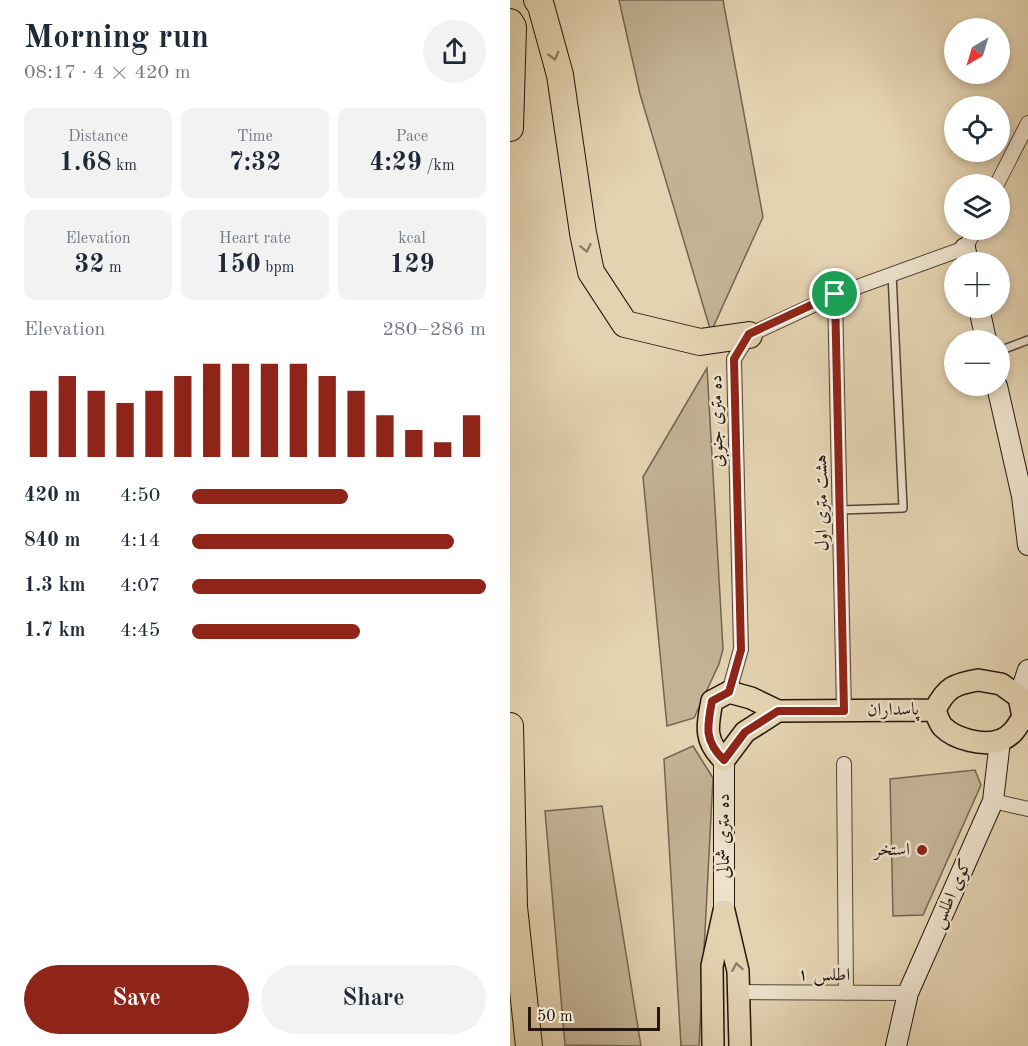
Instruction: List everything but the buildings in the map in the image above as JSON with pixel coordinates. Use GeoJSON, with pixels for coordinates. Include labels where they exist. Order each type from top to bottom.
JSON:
{"type":"FeatureCollection","features":[{"type":"Feature","properties":{"kind":"highway"},"geometry":{"type":"LineString","coordinates":[[537,0],[541,6],[560,75],[583,233],[591,272],[605,296],[624,324],[700,342],[749,334]]}},
{"type":"Feature","properties":{"kind":"highway"},"geometry":{"type":"LineString","coordinates":[[510,22],[513,27],[510,128]]}},
{"type":"Feature","properties":{"kind":"highway"},"geometry":{"type":"LineString","coordinates":[[510,726],[514,907],[529,1046]]}},
{"type":"Feature","properties":{"kind":"main road"},"geometry":{"type":"LineString","coordinates":[[978,680],[1001,684],[1023,710],[1015,731],[1000,741],[976,742],[956,737],[941,726],[935,710],[942,696],[956,684],[978,680]]}},
{"type":"Feature","properties":{"kind":"main road","name":"پاسداران"},"geometry":{"type":"LineString","coordinates":[[729,692],[751,698],[778,711],[935,710]]}},
{"type":"Feature","properties":{"kind":"main road"},"geometry":{"type":"LineString","coordinates":[[729,692],[712,701],[708,722],[711,748],[724,760],[745,732],[778,711]]}},
{"type":"Feature","properties":{"kind":"main road"},"geometry":{"type":"LineString","coordinates":[[724,911],[738,971],[740,1046]]}},
{"type":"Feature","properties":{"kind":"main road"},"geometry":{"type":"LineString","coordinates":[[713,1046],[712,966],[724,911]]}},
{"type":"Feature","properties":{"kind":"street"},"geometry":{"type":"LineString","coordinates":[[1002,174],[1028,123]]}},
{"type":"Feature","properties":{"kind":"street"},"geometry":{"type":"LineString","coordinates":[[749,334],[835,294],[892,274],[944,261]]}},
{"type":"Feature","properties":{"kind":"street","name":"هشت متری اول"},"geometry":{"type":"LineString","coordinates":[[835,294],[844,711]]}},
{"type":"Feature","properties":{"kind":"street","name":"ده متری جنوبی"},"geometry":{"type":"LineString","coordinates":[[729,692],[741,650],[734,359],[749,334]]}},
{"type":"Feature","properties":{"kind":"street"},"geometry":{"type":"LineString","coordinates":[[1000,396],[1025,495],[1028,545]]}},
{"type":"Feature","properties":{"kind":"street"},"geometry":{"type":"LineString","coordinates":[[1023,710],[1028,670]]}},
{"type":"Feature","properties":{"kind":"street","name":"کوی اطلس"},"geometry":{"type":"LineString","coordinates":[[896,1046],[908,993],[993,801],[1000,741]]}},
{"type":"Feature","properties":{"kind":"street","name":"ده متری شمالی"},"geometry":{"type":"LineString","coordinates":[[724,760],[724,911]]}},
{"type":"Feature","properties":{"kind":"street"},"geometry":{"type":"LineString","coordinates":[[844,764],[846,993]]}},
{"type":"Feature","properties":{"kind":"street"},"geometry":{"type":"LineString","coordinates":[[993,801],[1028,808]]}},
{"type":"Feature","properties":{"kind":"street","name":"اطلس ۱"},"geometry":{"type":"LineString","coordinates":[[739,992],[908,993]]}},
{"type":"Feature","properties":{"kind":"lane"},"geometry":{"type":"LineString","coordinates":[[840,510],[903,508],[892,274]]}},
{"type":"Feature","properties":{"kind":"lane"},"geometry":{"type":"LineString","coordinates":[[1010,347],[1028,340]]}},
{"type":"Feature","properties":{"kind":"shaded area"},"geometry":{"type":"Polygon","coordinates":[[[619,0],[723,0],[763,217],[711,332],[640,94],[619,0]]]}},
{"type":"Feature","properties":{"kind":"shaded area"},"geometry":{"type":"Polygon","coordinates":[[[707,368],[723,649],[719,664],[694,718],[667,726],[643,477],[707,368]]]}},
{"type":"Feature","properties":{"kind":"shaded area"},"geometry":{"type":"Polygon","coordinates":[[[693,746],[713,778],[699,1046],[681,1046],[664,759],[693,746]]]}},
{"type":"Feature","properties":{"kind":"shaded area","name":"استخر"},"geometry":{"type":"Polygon","coordinates":[[[975,770],[981,785],[923,915],[893,916],[890,779],[975,770]]]}},
{"type":"Feature","properties":{"kind":"shaded area"},"geometry":{"type":"Polygon","coordinates":[[[602,806],[641,1046],[565,1045],[545,811],[602,806]]]}},
{"type":"Feature","properties":{"kind":"place","name":"استخر"},"geometry":{"type":"Point","coordinates":[922,850]}},
{"type":"Feature","properties":{"kind":"route"},"geometry":{"type":"LineString","coordinates":[[835,294],[844,711],[778,711],[745,732],[724,760],[711,748],[708,722],[712,701],[729,692],[741,650],[734,359],[749,334],[835,294]]}}]}
